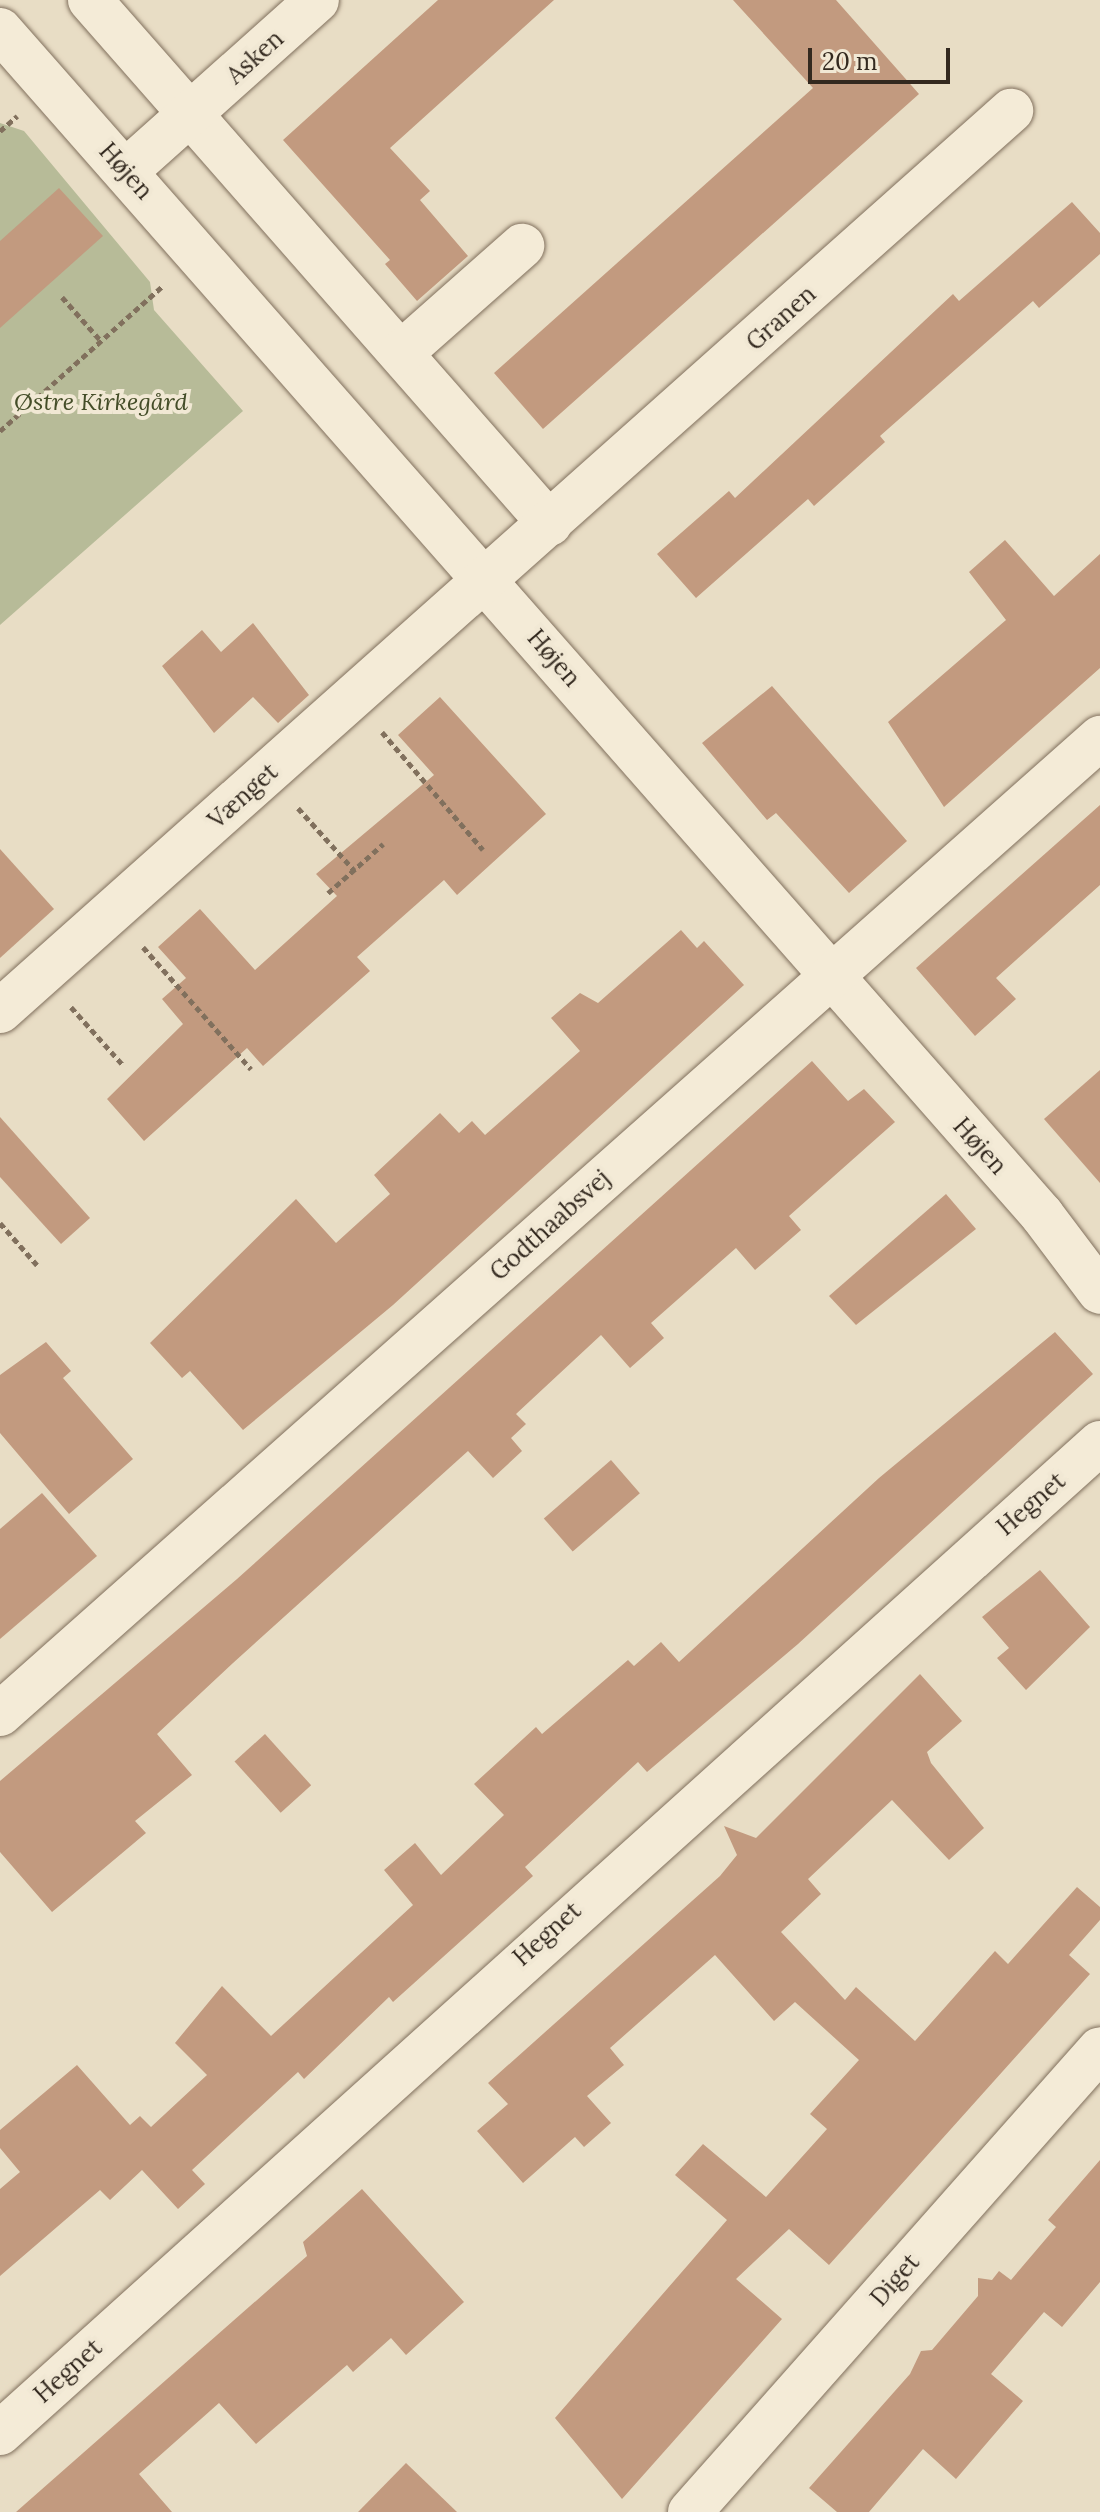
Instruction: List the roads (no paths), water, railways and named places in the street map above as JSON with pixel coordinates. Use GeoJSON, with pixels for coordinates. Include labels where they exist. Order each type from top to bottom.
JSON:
{"type":"FeatureCollection","features":[{"type":"Feature","properties":{"kind":"street"},"geometry":{"type":"LineString","coordinates":[[90,0],[550,524]]}},
{"type":"Feature","properties":{"kind":"street","name":"Asken"},"geometry":{"type":"LineString","coordinates":[[126,171],[317,0]]}},
{"type":"Feature","properties":{"kind":"street","name":"Højen"},"geometry":{"type":"LineString","coordinates":[[0,30],[832,975],[1100,1292]]}},
{"type":"Feature","properties":{"kind":"street","name":"Granen"},"geometry":{"type":"LineString","coordinates":[[486,581],[1011,111]]}},
{"type":"Feature","properties":{"kind":"street"},"geometry":{"type":"LineString","coordinates":[[401,353],[522,246]]}},
{"type":"Feature","properties":{"kind":"street","name":"Vænget"},"geometry":{"type":"LineString","coordinates":[[0,1011],[486,581]]}},
{"type":"Feature","properties":{"kind":"street","name":"Godthaabsvej"},"geometry":{"type":"LineString","coordinates":[[0,1714],[1100,738]]}},
{"type":"Feature","properties":{"kind":"street","name":"Hegnet"},"geometry":{"type":"LineString","coordinates":[[0,2433],[1100,1443]]}},
{"type":"Feature","properties":{"kind":"street","name":"Diget"},"geometry":{"type":"LineString","coordinates":[[690,2512],[1100,2049]]}},
{"type":"Feature","properties":{"kind":"park label","name":"Østre Kirkegård"},"geometry":{"type":"Point","coordinates":[101,402]}}]}
